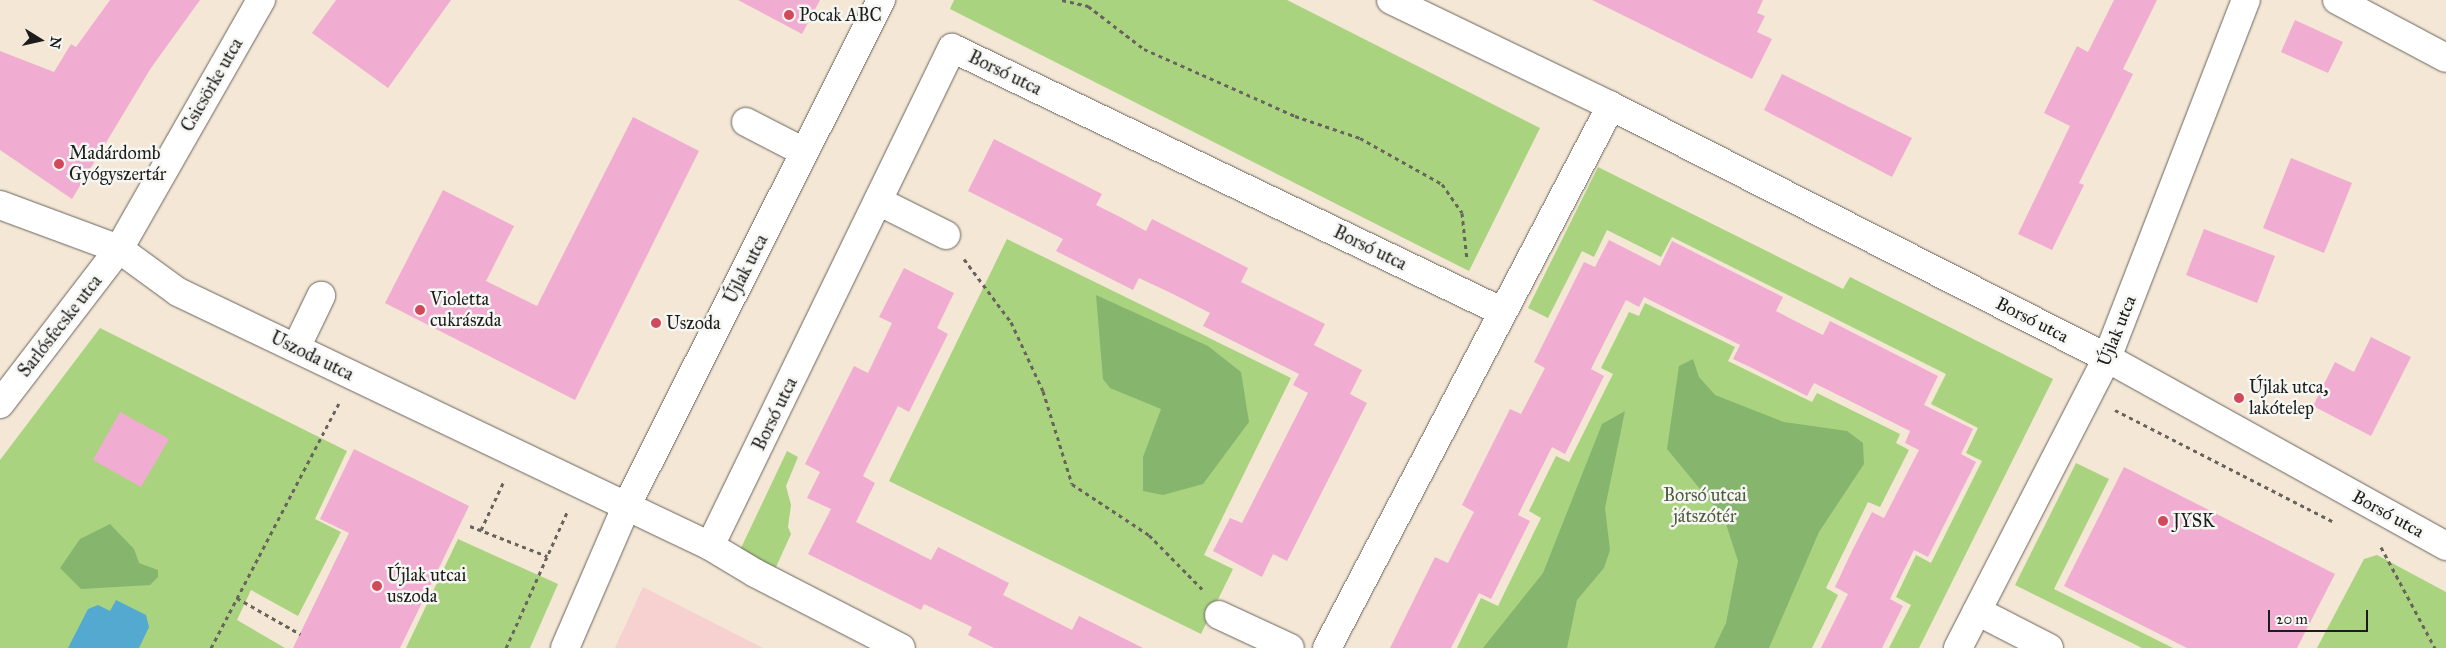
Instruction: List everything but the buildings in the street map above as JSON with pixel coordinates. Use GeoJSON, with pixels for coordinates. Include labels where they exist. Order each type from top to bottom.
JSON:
{"type":"FeatureCollection","features":[{"type":"Feature","properties":{"kind":"street","name":"Újlak utca"},"geometry":{"type":"LineString","coordinates":[[565,648],[626,507],[881,0]]}},
{"type":"Feature","properties":{"kind":"street","name":"Borsó utca"},"geometry":{"type":"LineString","coordinates":[[1391,0],[1611,106],[2107,358],[2446,546]]}},
{"type":"Feature","properties":{"kind":"street","name":"Újlak utca"},"geometry":{"type":"LineString","coordinates":[[1958,648],[2107,358],[2246,0]]}},
{"type":"Feature","properties":{"kind":"street"},"geometry":{"type":"LineString","coordinates":[[2337,0],[2446,58]]}},
{"type":"Feature","properties":{"kind":"street","name":"Csicsörke utca"},"geometry":{"type":"LineString","coordinates":[[120,249],[264,10]]}},
{"type":"Feature","properties":{"kind":"street","name":"Borsó utca"},"geometry":{"type":"LineString","coordinates":[[710,546],[952,48],[1503,312]]}},
{"type":"Feature","properties":{"kind":"street"},"geometry":{"type":"LineString","coordinates":[[1327,648],[1611,106]]}},
{"type":"Feature","properties":{"kind":"street"},"geometry":{"type":"LineString","coordinates":[[746,122],[804,152]]}},
{"type":"Feature","properties":{"kind":"street"},"geometry":{"type":"LineString","coordinates":[[878,201],[946,235]]}},
{"type":"Feature","properties":{"kind":"street","name":"Uszoda utca"},"geometry":{"type":"LineString","coordinates":[[0,205],[120,249],[178,292],[626,507]]}},
{"type":"Feature","properties":{"kind":"street","name":"Sarlósfecske utca"},"geometry":{"type":"LineString","coordinates":[[0,404],[120,249]]}},
{"type":"Feature","properties":{"kind":"street"},"geometry":{"type":"LineString","coordinates":[[296,348],[321,296]]}},
{"type":"Feature","properties":{"kind":"street"},"geometry":{"type":"LineString","coordinates":[[626,507],[710,546],[755,574],[901,648]]}},
{"type":"Feature","properties":{"kind":"street"},"geometry":{"type":"LineString","coordinates":[[1977,611],[2050,648]]}},
{"type":"Feature","properties":{"kind":"street"},"geometry":{"type":"LineString","coordinates":[[1219,614],[1290,648]]}},
{"type":"Feature","properties":{"kind":"path"},"geometry":{"type":"LineString","coordinates":[[1062,0],[1088,6],[1144,49],[1295,116],[1360,138],[1442,184],[1462,213],[1467,261]]}},
{"type":"Feature","properties":{"kind":"path"},"geometry":{"type":"LineString","coordinates":[[946,235],[1011,322],[1043,391],[1072,484],[1149,535],[1204,590],[1219,614]]}},
{"type":"Feature","properties":{"kind":"path"},"geometry":{"type":"LineString","coordinates":[[211,648],[353,376]]}},
{"type":"Feature","properties":{"kind":"path"},"geometry":{"type":"LineString","coordinates":[[481,530],[516,455]]}},
{"type":"Feature","properties":{"kind":"path"},"geometry":{"type":"LineString","coordinates":[[506,648],[579,485]]}},
{"type":"Feature","properties":{"kind":"path"},"geometry":{"type":"LineString","coordinates":[[470,526],[547,556]]}},
{"type":"Feature","properties":{"kind":"path"},"geometry":{"type":"LineString","coordinates":[[2378,541],[2435,648]]}},
{"type":"Feature","properties":{"kind":"path"},"geometry":{"type":"LineString","coordinates":[[237,598],[300,634]]}},
{"type":"Feature","properties":{"kind":"shaded area"},"geometry":{"type":"Polygon","coordinates":[[[643,587],[763,648],[615,648],[643,587]]]}},
{"type":"Feature","properties":{"kind":"green space"},"geometry":{"type":"Polygon","coordinates":[[[954,0],[1287,0],[1540,128],[1469,271],[950,9],[954,0]]]}},
{"type":"Feature","properties":{"kind":"green space"},"geometry":{"type":"Polygon","coordinates":[[[1598,167],[1843,289],[1850,277],[2053,379],[1919,648],[1889,648],[1911,605],[1896,597],[1916,555],[1931,563],[1982,461],[1966,453],[1978,428],[1931,404],[1946,374],[1672,237],[1661,257],[1607,230],[1594,257],[1582,251],[1548,318],[1528,308],[1598,167]]]}},
{"type":"Feature","properties":{"kind":"green space"},"geometry":{"type":"Polygon","coordinates":[[[1007,239],[1291,378],[1204,555],[1233,569],[1201,634],[889,481],[1007,239]]]}},
{"type":"Feature","properties":{"kind":"green space"},"geometry":{"type":"Polygon","coordinates":[[[1096,295],[1208,346],[1241,372],[1249,422],[1203,484],[1163,495],[1143,491],[1143,457],[1161,409],[1110,388],[1103,379],[1096,295]]]}},
{"type":"Feature","properties":{"kind":"green space","name":"Borsó utcai játszótér"},"geometry":{"type":"Polygon","coordinates":[[[1645,303],[1735,347],[1728,361],[1812,402],[1817,393],[1900,434],[1896,443],[1909,450],[1880,507],[1868,502],[1826,588],[1838,595],[1812,648],[1457,648],[1481,598],[1498,606],[1541,518],[1529,511],[1556,456],[1569,462],[1613,374],[1601,368],[1629,312],[1639,316],[1645,303]]]}},
{"type":"Feature","properties":{"kind":"green space"},"geometry":{"type":"Polygon","coordinates":[[[100,328],[347,451],[315,519],[341,532],[298,616],[251,590],[237,620],[285,648],[0,648],[0,460],[100,328]]]}},
{"type":"Feature","properties":{"kind":"green space"},"geometry":{"type":"Polygon","coordinates":[[[1693,359],[1699,377],[1715,395],[1784,422],[1847,431],[1863,443],[1864,464],[1819,532],[1769,648],[1714,648],[1726,623],[1738,561],[1724,518],[1667,449],[1679,366],[1693,359]]]}},
{"type":"Feature","properties":{"kind":"green space"},"geometry":{"type":"Polygon","coordinates":[[[1625,411],[1605,508],[1610,550],[1604,568],[1577,600],[1567,648],[1483,648],[1543,573],[1602,424],[1625,411]]]}},
{"type":"Feature","properties":{"kind":"green space"},"geometry":{"type":"Polygon","coordinates":[[[787,451],[798,457],[786,486],[791,505],[788,527],[791,534],[776,567],[751,561],[741,548],[787,451]]]}},
{"type":"Feature","properties":{"kind":"green space"},"geometry":{"type":"Polygon","coordinates":[[[2076,463],[2109,479],[2054,589],[2173,648],[2142,648],[2015,585],[2076,463]]]}},
{"type":"Feature","properties":{"kind":"green space"},"geometry":{"type":"Polygon","coordinates":[[[110,524],[134,549],[139,563],[158,570],[158,577],[150,585],[81,589],[60,568],[80,539],[110,524]]]}},
{"type":"Feature","properties":{"kind":"green space"},"geometry":{"type":"Polygon","coordinates":[[[458,539],[558,584],[530,648],[406,648],[458,539]]]}},
{"type":"Feature","properties":{"kind":"green space"},"geometry":{"type":"Polygon","coordinates":[[[2377,555],[2446,592],[2446,648],[2317,648],[2364,559],[2377,555]]]}},
{"type":"Feature","properties":{"kind":"water"},"geometry":{"type":"Polygon","coordinates":[[[116,600],[146,615],[149,627],[139,648],[68,648],[88,609],[98,605],[110,611],[116,600]]]}},
{"type":"Feature","properties":{"kind":"place","name":"Pocak ABC"},"geometry":{"type":"Point","coordinates":[789,15]}},
{"type":"Feature","properties":{"kind":"place","name":"Madárdomb Gyógyszertár"},"geometry":{"type":"Point","coordinates":[59,164]}},
{"type":"Feature","properties":{"kind":"place","name":"Violetta cukrászda"},"geometry":{"type":"Point","coordinates":[420,310]}},
{"type":"Feature","properties":{"kind":"place","name":"Uszoda"},"geometry":{"type":"Point","coordinates":[656,323]}},
{"type":"Feature","properties":{"kind":"place","name":"Újlak utca, lakótelep"},"geometry":{"type":"Point","coordinates":[2239,398]}},
{"type":"Feature","properties":{"kind":"place","name":"JYSK"},"geometry":{"type":"Point","coordinates":[2163,521]}},
{"type":"Feature","properties":{"kind":"place","name":"Újlak utcai uszoda"},"geometry":{"type":"Point","coordinates":[377,586]}}]}
